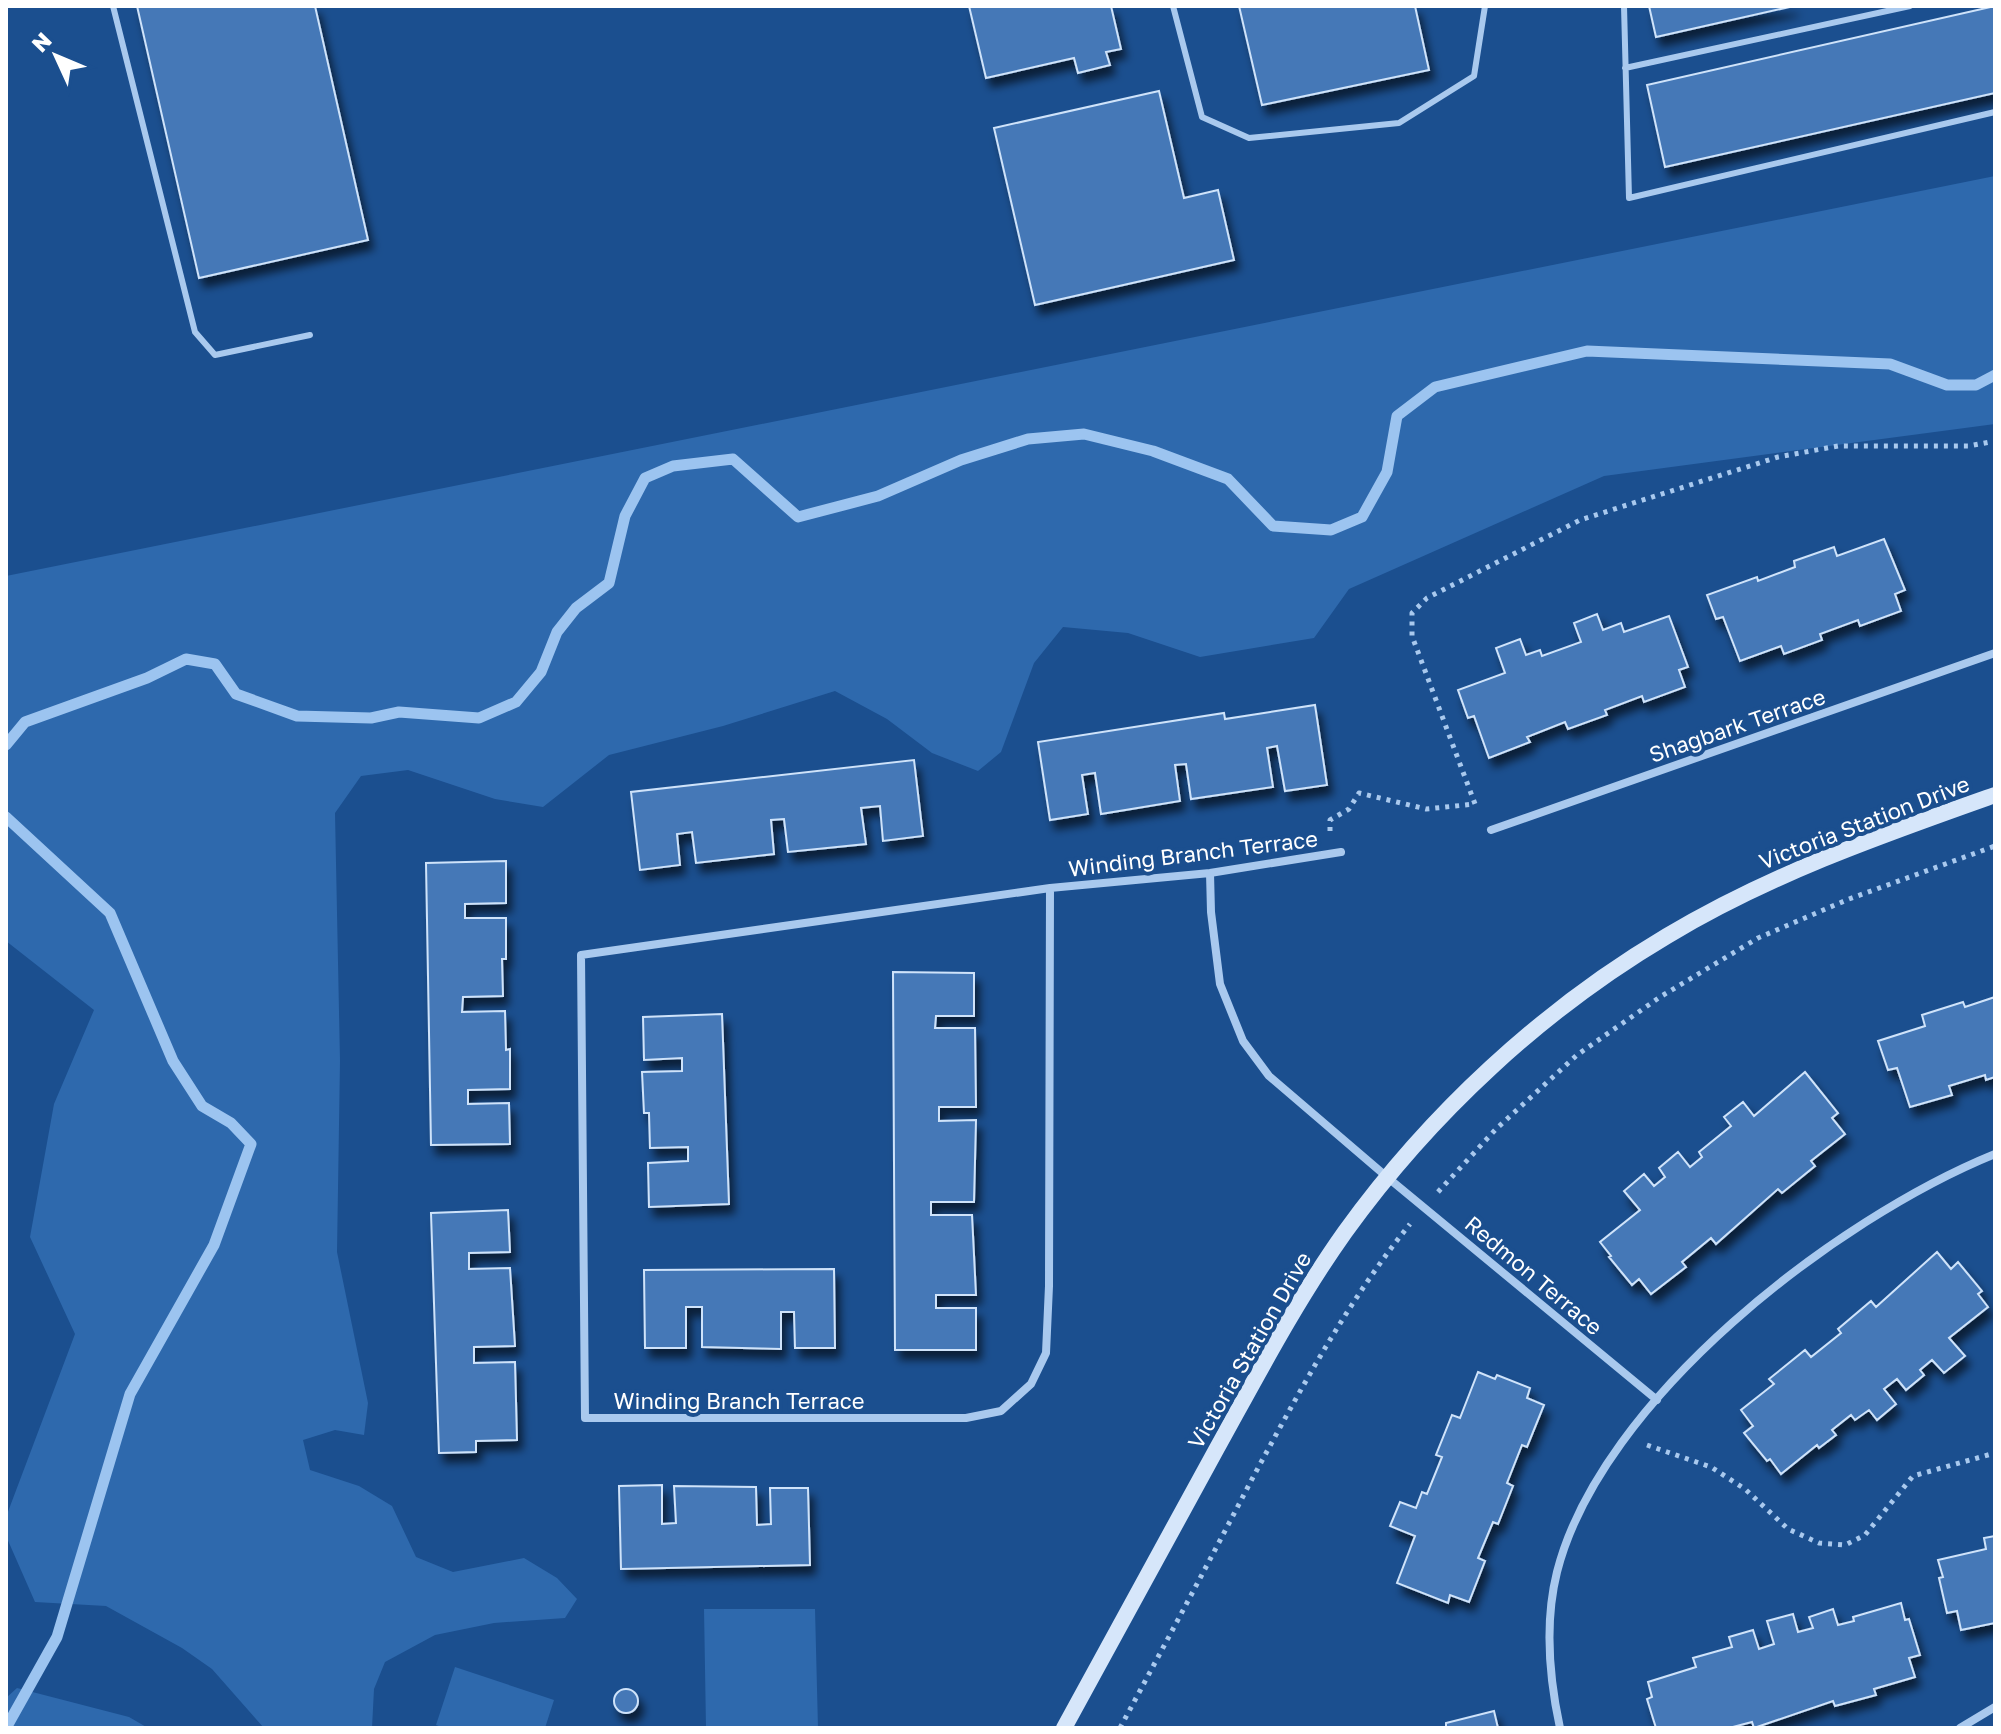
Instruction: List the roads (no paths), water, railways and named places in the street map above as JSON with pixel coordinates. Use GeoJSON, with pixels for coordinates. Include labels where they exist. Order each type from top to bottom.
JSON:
{"type":"FeatureCollection","features":[{"type":"Feature","properties":{"kind":"street","name":"Shagbark Terrace"},"geometry":{"type":"LineString","coordinates":[[1491,830],[1995,653]]}},
{"type":"Feature","properties":{"kind":"street","name":"Victoria Station Drive"},"geometry":{"type":"LineString","coordinates":[[1064,1728],[1289,1316],[1387,1177],[1445,1112],[1520,1042],[1602,979],[1667,936],[1757,887],[1837,852],[1995,795]]}},
{"type":"Feature","properties":{"kind":"street","name":"Winding Branch Terrace"},"geometry":{"type":"LineString","coordinates":[[1050,888],[1049,1286],[1046,1353],[1031,1384],[1001,1411],[966,1418],[585,1418],[581,955],[1050,888],[1210,873],[1336,853]]}},
{"type":"Feature","properties":{"kind":"street","name":"Redmon Terrace"},"geometry":{"type":"LineString","coordinates":[[1210,873],[1212,926],[1220,984],[1243,1041],[1269,1076],[1423,1208],[1657,1400]]}},
{"type":"Feature","properties":{"kind":"street"},"geometry":{"type":"LineString","coordinates":[[1560,1728],[1552,1688],[1549,1631],[1557,1574],[1574,1522],[1598,1474],[1630,1431],[1710,1343],[1778,1283],[1868,1221],[1915,1193],[1995,1154]]}},
{"type":"Feature","properties":{"kind":"street"},"geometry":{"type":"LineString","coordinates":[[1960,1728],[1995,1707]]}},
{"type":"Feature","properties":{"kind":"lane"},"geometry":{"type":"LineString","coordinates":[[113,6],[195,332],[215,355],[310,335]]}},
{"type":"Feature","properties":{"kind":"lane"},"geometry":{"type":"LineString","coordinates":[[1173,6],[1202,117],[1249,138],[1399,123],[1474,76],[1485,6]]}},
{"type":"Feature","properties":{"kind":"lane"},"geometry":{"type":"LineString","coordinates":[[1624,6],[1629,198],[1995,112]]}},
{"type":"Feature","properties":{"kind":"lane"},"geometry":{"type":"LineString","coordinates":[[1625,68],[1910,6]]}},
{"type":"Feature","properties":{"kind":"waterway"},"geometry":{"type":"LineString","coordinates":[[6,745],[25,722],[147,678],[186,659],[215,664],[236,694],[297,716],[371,718],[399,712],[479,718],[516,702],[541,672],[557,632],[576,608],[609,583],[625,516],[645,478],[673,466],[733,459],[798,517],[878,496],[961,460],[1028,439],[1084,434],[1153,451],[1228,479],[1273,526],[1331,530],[1362,517],[1387,472],[1397,416],[1435,387],[1587,351],[1890,364],[1947,385],[1976,385],[1995,375]]}},
{"type":"Feature","properties":{"kind":"waterway"},"geometry":{"type":"LineString","coordinates":[[6,817],[110,913],[173,1061],[202,1106],[231,1123],[251,1144],[214,1245],[130,1394],[57,1637],[6,1728]]}}]}
